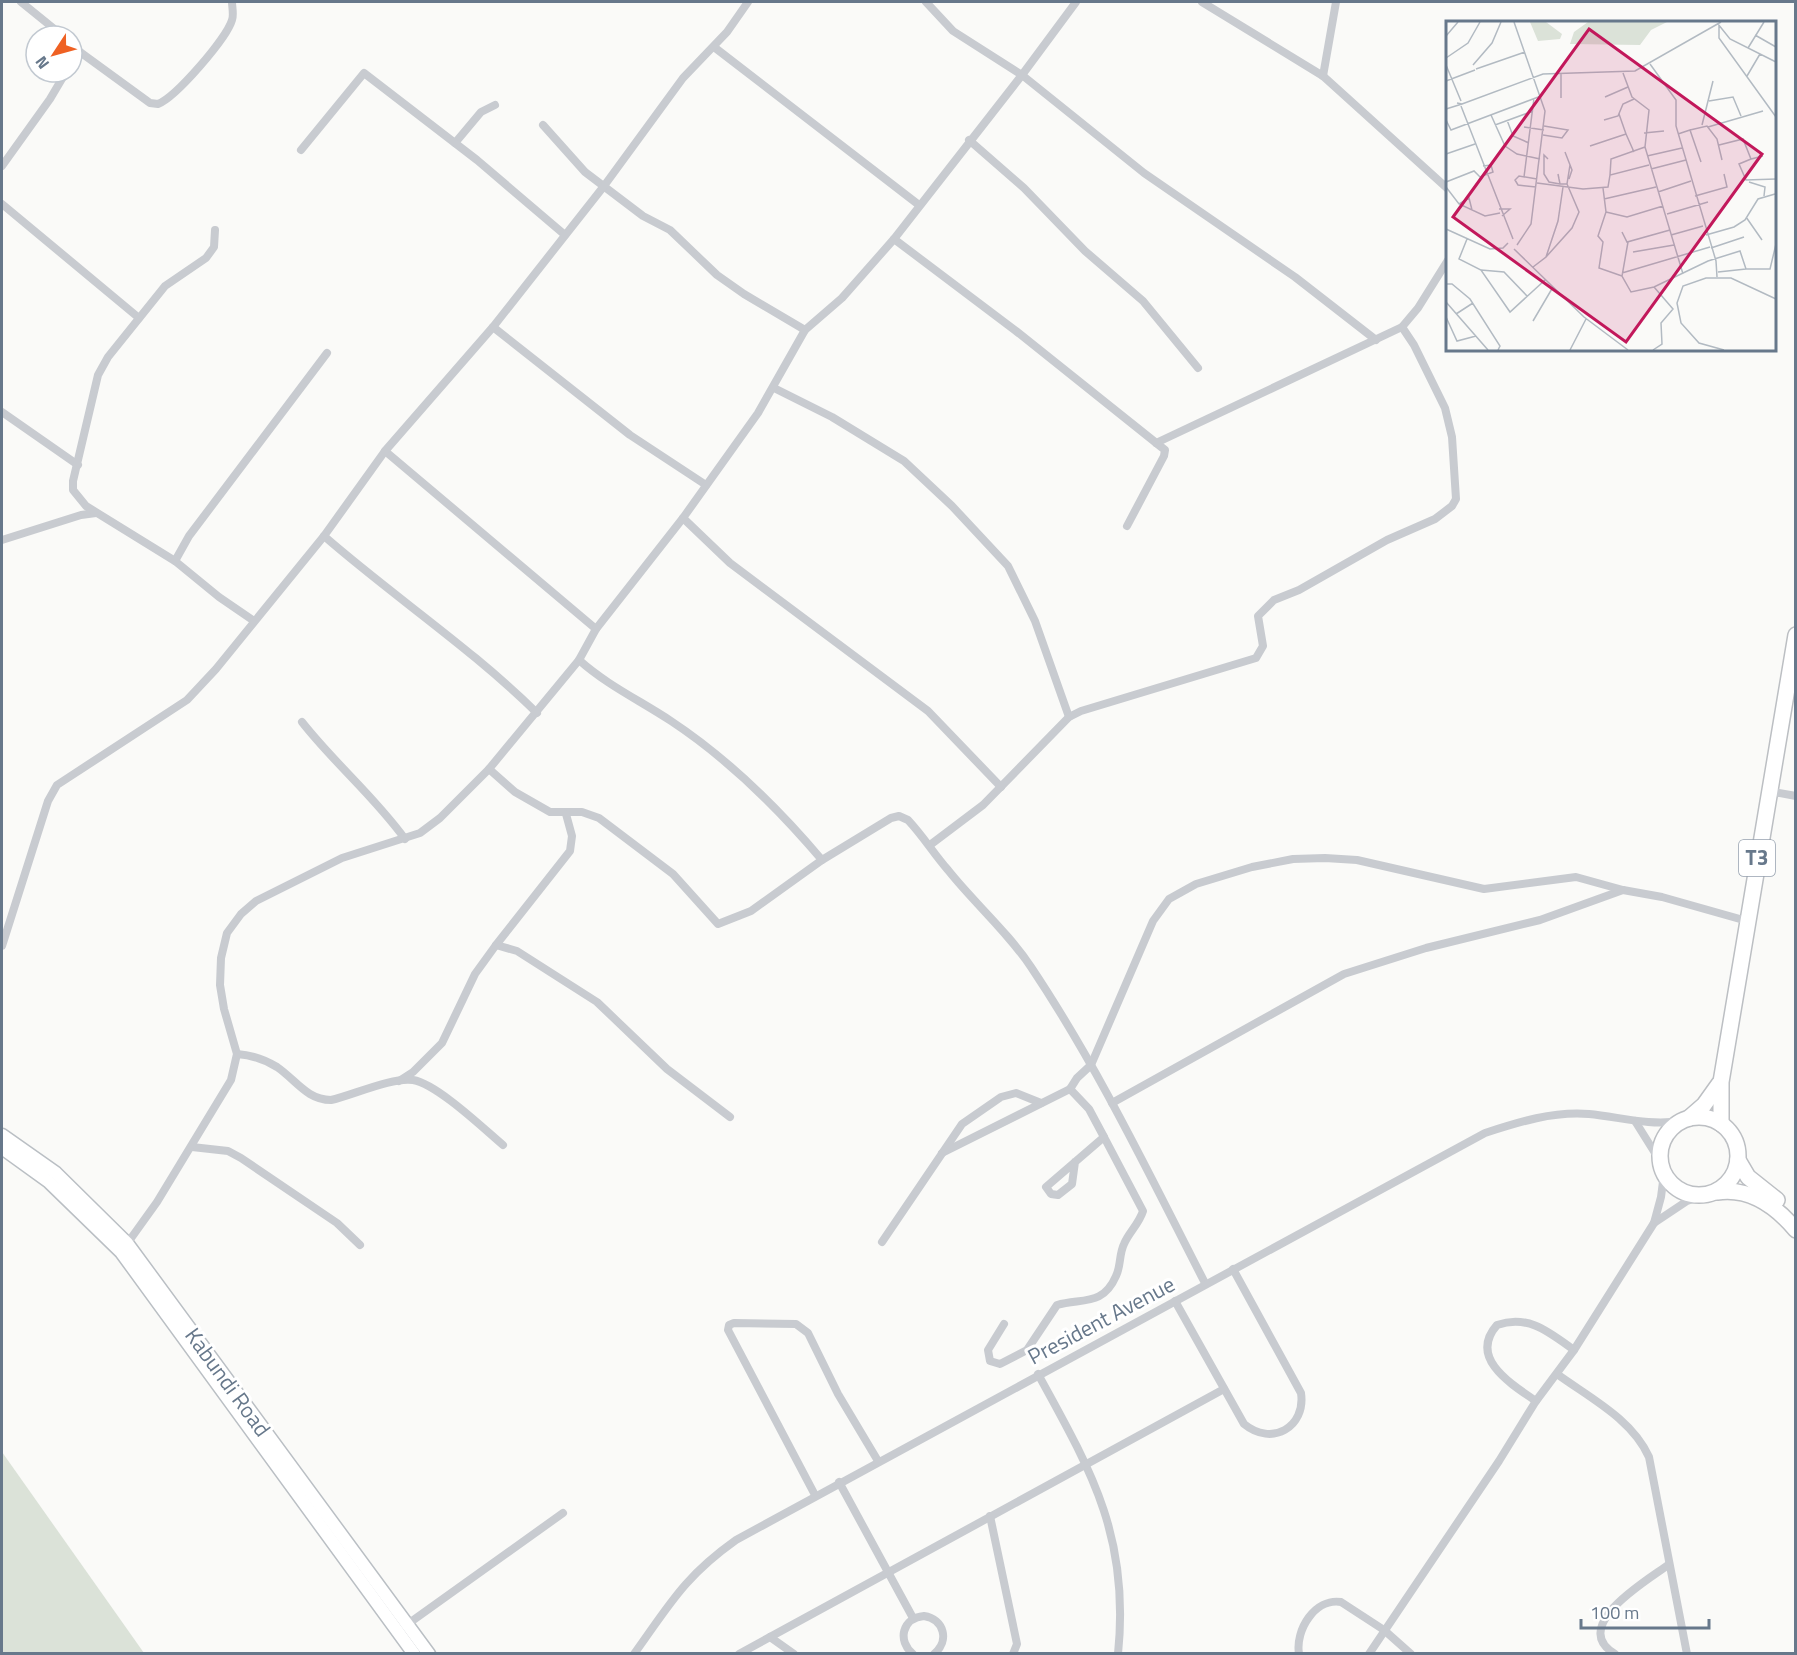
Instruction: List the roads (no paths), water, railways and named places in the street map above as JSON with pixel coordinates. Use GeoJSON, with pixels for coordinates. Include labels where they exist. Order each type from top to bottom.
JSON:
{"type":"FeatureCollection","features":[{"type":"Feature","properties":{"kind":"highway","name":"T3"},"geometry":{"type":"LineString","coordinates":[[1796,635],[1789,711],[1768,791],[1721,1082],[1719,1111],[1721,1124],[1734,1139],[1738,1160],[1748,1177],[1796,1217]]}},
{"type":"Feature","properties":{"kind":"highway","name":"T3"},"geometry":{"type":"LineString","coordinates":[[1662,1167],[1664,1138],[1704,1105],[1721,1082]]}},
{"type":"Feature","properties":{"kind":"highway"},"geometry":{"type":"LineString","coordinates":[[1684,1120],[1711,1119],[1721,1124]]}},
{"type":"Feature","properties":{"kind":"highway"},"geometry":{"type":"LineString","coordinates":[[1708,1194],[1730,1180],[1738,1160]]}},
{"type":"Feature","properties":{"kind":"highway"},"geometry":{"type":"LineString","coordinates":[[1662,1167],[1681,1191],[1708,1194],[1735,1190],[1760,1199],[1796,1230]]}},
{"type":"Feature","properties":{"kind":"street"},"geometry":{"type":"LineString","coordinates":[[21,2],[48,24]]}},
{"type":"Feature","properties":{"kind":"street"},"geometry":{"type":"LineString","coordinates":[[84,55],[150,103],[158,104],[186,85],[232,20],[232,2]]}},
{"type":"Feature","properties":{"kind":"street"},"geometry":{"type":"LineString","coordinates":[[2,946],[48,801],[57,785],[187,700],[231,651],[324,536],[385,451],[493,327],[604,186],[683,78],[714,47],[748,2]]}},
{"type":"Feature","properties":{"kind":"street"},"geometry":{"type":"LineString","coordinates":[[926,2],[953,31],[1022,75],[1144,173],[1295,277],[1376,340]]}},
{"type":"Feature","properties":{"kind":"street"},"geometry":{"type":"LineString","coordinates":[[124,1247],[192,1147],[231,1080],[237,1054],[220,985],[221,958],[227,933],[241,914],[256,901],[342,858],[420,833],[440,818],[489,770],[579,660],[596,629],[683,518],[774,388],[806,330],[842,298],[894,239],[1076,2]]}},
{"type":"Feature","properties":{"kind":"street"},"geometry":{"type":"LineString","coordinates":[[1202,2],[1323,76],[1446,187]]}},
{"type":"Feature","properties":{"kind":"street"},"geometry":{"type":"LineString","coordinates":[[1323,76],[1336,2]]}},
{"type":"Feature","properties":{"kind":"street"},"geometry":{"type":"LineString","coordinates":[[714,47],[919,205]]}},
{"type":"Feature","properties":{"kind":"street"},"geometry":{"type":"LineString","coordinates":[[301,150],[364,73],[455,143],[565,234]]}},
{"type":"Feature","properties":{"kind":"street"},"geometry":{"type":"LineString","coordinates":[[2,166],[59,84]]}},
{"type":"Feature","properties":{"kind":"street"},"geometry":{"type":"LineString","coordinates":[[455,143],[475,118],[495,105]]}},
{"type":"Feature","properties":{"kind":"street"},"geometry":{"type":"LineString","coordinates":[[543,125],[573,160],[643,216],[670,230],[717,275],[744,294],[806,330]]}},
{"type":"Feature","properties":{"kind":"street"},"geometry":{"type":"LineString","coordinates":[[969,140],[1024,188],[1085,251],[1143,301],[1198,368]]}},
{"type":"Feature","properties":{"kind":"street"},"geometry":{"type":"LineString","coordinates":[[2,204],[139,318]]}},
{"type":"Feature","properties":{"kind":"street"},"geometry":{"type":"LineString","coordinates":[[215,230],[214,247],[206,258],[197,266],[172,279],[108,357],[98,375],[73,480],[73,489],[80,499],[96,513],[175,561],[219,597],[254,621]]}},
{"type":"Feature","properties":{"kind":"street"},"geometry":{"type":"LineString","coordinates":[[894,239],[1165,450],[1127,526]]}},
{"type":"Feature","properties":{"kind":"street"},"geometry":{"type":"LineString","coordinates":[[1156,442],[1402,327],[1418,308],[1446,263]]}},
{"type":"Feature","properties":{"kind":"street"},"geometry":{"type":"LineString","coordinates":[[493,327],[630,435],[706,485]]}},
{"type":"Feature","properties":{"kind":"street"},"geometry":{"type":"LineString","coordinates":[[930,845],[957,827],[1001,787],[1069,717],[1081,711],[1256,658],[1263,646],[1258,616],[1274,600],[1299,590],[1387,540],[1435,519],[1452,506],[1457,491],[1453,470],[1452,437],[1445,408],[1414,345],[1402,327]]}},
{"type":"Feature","properties":{"kind":"street"},"geometry":{"type":"LineString","coordinates":[[175,561],[189,536],[327,353]]}},
{"type":"Feature","properties":{"kind":"street"},"geometry":{"type":"LineString","coordinates":[[774,388],[832,417],[904,461],[952,506],[1008,566],[1035,621],[1069,717]]}},
{"type":"Feature","properties":{"kind":"street"},"geometry":{"type":"LineString","coordinates":[[2,412],[78,465]]}},
{"type":"Feature","properties":{"kind":"street"},"geometry":{"type":"LineString","coordinates":[[385,451],[596,629]]}},
{"type":"Feature","properties":{"kind":"street"},"geometry":{"type":"LineString","coordinates":[[2,540],[81,514],[96,513]]}},
{"type":"Feature","properties":{"kind":"street"},"geometry":{"type":"LineString","coordinates":[[683,518],[730,563],[928,711],[1001,787]]}},
{"type":"Feature","properties":{"kind":"street"},"geometry":{"type":"LineString","coordinates":[[324,536],[472,654],[537,713]]}},
{"type":"Feature","properties":{"kind":"street"},"geometry":{"type":"LineString","coordinates":[[579,660],[600,679],[672,722],[716,756],[762,795],[822,860]]}},
{"type":"Feature","properties":{"kind":"street"},"geometry":{"type":"LineString","coordinates":[[302,722],[327,754],[388,814],[405,838]]}},
{"type":"Feature","properties":{"kind":"street"},"geometry":{"type":"LineString","coordinates":[[489,770],[531,802],[550,812],[566,814],[582,812],[599,818],[673,874],[718,924],[751,911],[822,860],[891,818],[899,816],[908,820],[948,870],[1001,926],[1030,965],[1112,1103],[1205,1283]]}},
{"type":"Feature","properties":{"kind":"street"},"geometry":{"type":"LineString","coordinates":[[1768,791],[1796,796]]}},
{"type":"Feature","properties":{"kind":"street"},"geometry":{"type":"LineString","coordinates":[[399,1081],[419,1066],[442,1042],[475,974],[570,851],[572,836],[566,814]]}},
{"type":"Feature","properties":{"kind":"street"},"geometry":{"type":"LineString","coordinates":[[942,1153],[1070,1089],[1077,1078],[1091,1065],[1153,921],[1169,899],[1196,884],[1293,859],[1357,860],[1484,889],[1576,878],[1662,897],[1747,921]]}},
{"type":"Feature","properties":{"kind":"street"},"geometry":{"type":"LineString","coordinates":[[1112,1103],[1344,974],[1426,948],[1540,920],[1623,890]]}},
{"type":"Feature","properties":{"kind":"street"},"geometry":{"type":"LineString","coordinates":[[496,945],[517,951],[597,1002],[666,1069],[730,1117]]}},
{"type":"Feature","properties":{"kind":"street"},"geometry":{"type":"LineString","coordinates":[[237,1054],[255,1056],[277,1068],[311,1096],[321,1100],[332,1100],[399,1081],[413,1080],[428,1086],[503,1145]]}},
{"type":"Feature","properties":{"kind":"street"},"geometry":{"type":"LineString","coordinates":[[1004,1324],[988,1350],[990,1361],[1000,1364],[1027,1350],[1057,1305],[1072,1301],[1090,1301],[1105,1295],[1117,1275],[1123,1246],[1143,1211],[1089,1109],[1070,1089]]}},
{"type":"Feature","properties":{"kind":"street"},"geometry":{"type":"LineString","coordinates":[[882,1242],[962,1124],[1001,1097],[1016,1093],[1041,1103]]}},
{"type":"Feature","properties":{"kind":"street","name":"President Avenue"},"geometry":{"type":"LineString","coordinates":[[637,1653],[669,1601],[689,1577],[713,1556],[815,1495],[1485,1133],[1535,1117],[1587,1114],[1659,1125],[1684,1120]]}},
{"type":"Feature","properties":{"kind":"street"},"geometry":{"type":"LineString","coordinates":[[1369,1653],[1499,1461],[1536,1401],[1574,1350],[1654,1222],[1661,1197],[1662,1167],[1635,1121]]}},
{"type":"Feature","properties":{"kind":"street","name":"Kabundi Road"},"geometry":{"type":"LineString","coordinates":[[2,1135],[56,1173],[124,1247],[402,1629],[414,1653]]}},
{"type":"Feature","properties":{"kind":"street"},"geometry":{"type":"LineString","coordinates":[[1075,1162],[1104,1137]]}},
{"type":"Feature","properties":{"kind":"street"},"geometry":{"type":"LineString","coordinates":[[192,1147],[228,1151],[241,1158],[337,1223],[360,1245]]}},
{"type":"Feature","properties":{"kind":"street","name":"Kabundi Road"},"geometry":{"type":"LineString","coordinates":[[2,1148],[49,1182],[124,1247]]}},
{"type":"Feature","properties":{"kind":"street"},"geometry":{"type":"LineString","coordinates":[[1654,1222],[1673,1209],[1708,1194]]}},
{"type":"Feature","properties":{"kind":"street"},"geometry":{"type":"LineString","coordinates":[[1175,1301],[1244,1425],[1261,1435],[1271,1436],[1293,1423],[1302,1406],[1299,1386],[1233,1269]]}},
{"type":"Feature","properties":{"kind":"street"},"geometry":{"type":"LineString","coordinates":[[1536,1401],[1506,1381],[1492,1364],[1486,1347],[1488,1335],[1497,1325],[1522,1320],[1542,1328],[1574,1350]]}},
{"type":"Feature","properties":{"kind":"street"},"geometry":{"type":"LineString","coordinates":[[815,1495],[769,1404],[741,1359],[728,1330],[729,1325],[782,1322],[796,1324],[808,1333],[838,1394],[878,1461]]}},
{"type":"Feature","properties":{"kind":"street"},"geometry":{"type":"LineString","coordinates":[[1038,1374],[1088,1465],[1109,1525],[1120,1573],[1121,1620],[1118,1653]]}},
{"type":"Feature","properties":{"kind":"street"},"geometry":{"type":"LineString","coordinates":[[1557,1374],[1620,1419],[1641,1438],[1649,1457],[1668,1565],[1687,1653]]}},
{"type":"Feature","properties":{"kind":"street"},"geometry":{"type":"LineString","coordinates":[[739,1653],[1224,1389]]}},
{"type":"Feature","properties":{"kind":"street"},"geometry":{"type":"LineString","coordinates":[[839,1482],[913,1618]]}},
{"type":"Feature","properties":{"kind":"street"},"geometry":{"type":"LineString","coordinates":[[402,1629],[563,1513]]}},
{"type":"Feature","properties":{"kind":"street"},"geometry":{"type":"LineString","coordinates":[[990,1516],[1017,1644],[1013,1653]]}},
{"type":"Feature","properties":{"kind":"street"},"geometry":{"type":"LineString","coordinates":[[1615,1653],[1602,1638],[1601,1627],[1607,1614],[1617,1602],[1668,1565]]}},
{"type":"Feature","properties":{"kind":"street"},"geometry":{"type":"LineString","coordinates":[[1299,1653],[1299,1637],[1302,1627],[1311,1615],[1326,1603],[1341,1602],[1384,1630],[1411,1653]]}},
{"type":"Feature","properties":{"kind":"street"},"geometry":{"type":"LineString","coordinates":[[913,1653],[906,1646],[903,1636],[906,1626],[913,1618],[929,1617],[941,1626],[943,1642],[934,1653]]}},
{"type":"Feature","properties":{"kind":"street","name":"Kabundi Road"},"geometry":{"type":"LineString","coordinates":[[402,1629],[429,1653]]}},
{"type":"Feature","properties":{"kind":"street"},"geometry":{"type":"LineString","coordinates":[[770,1637],[794,1653]]}}]}
